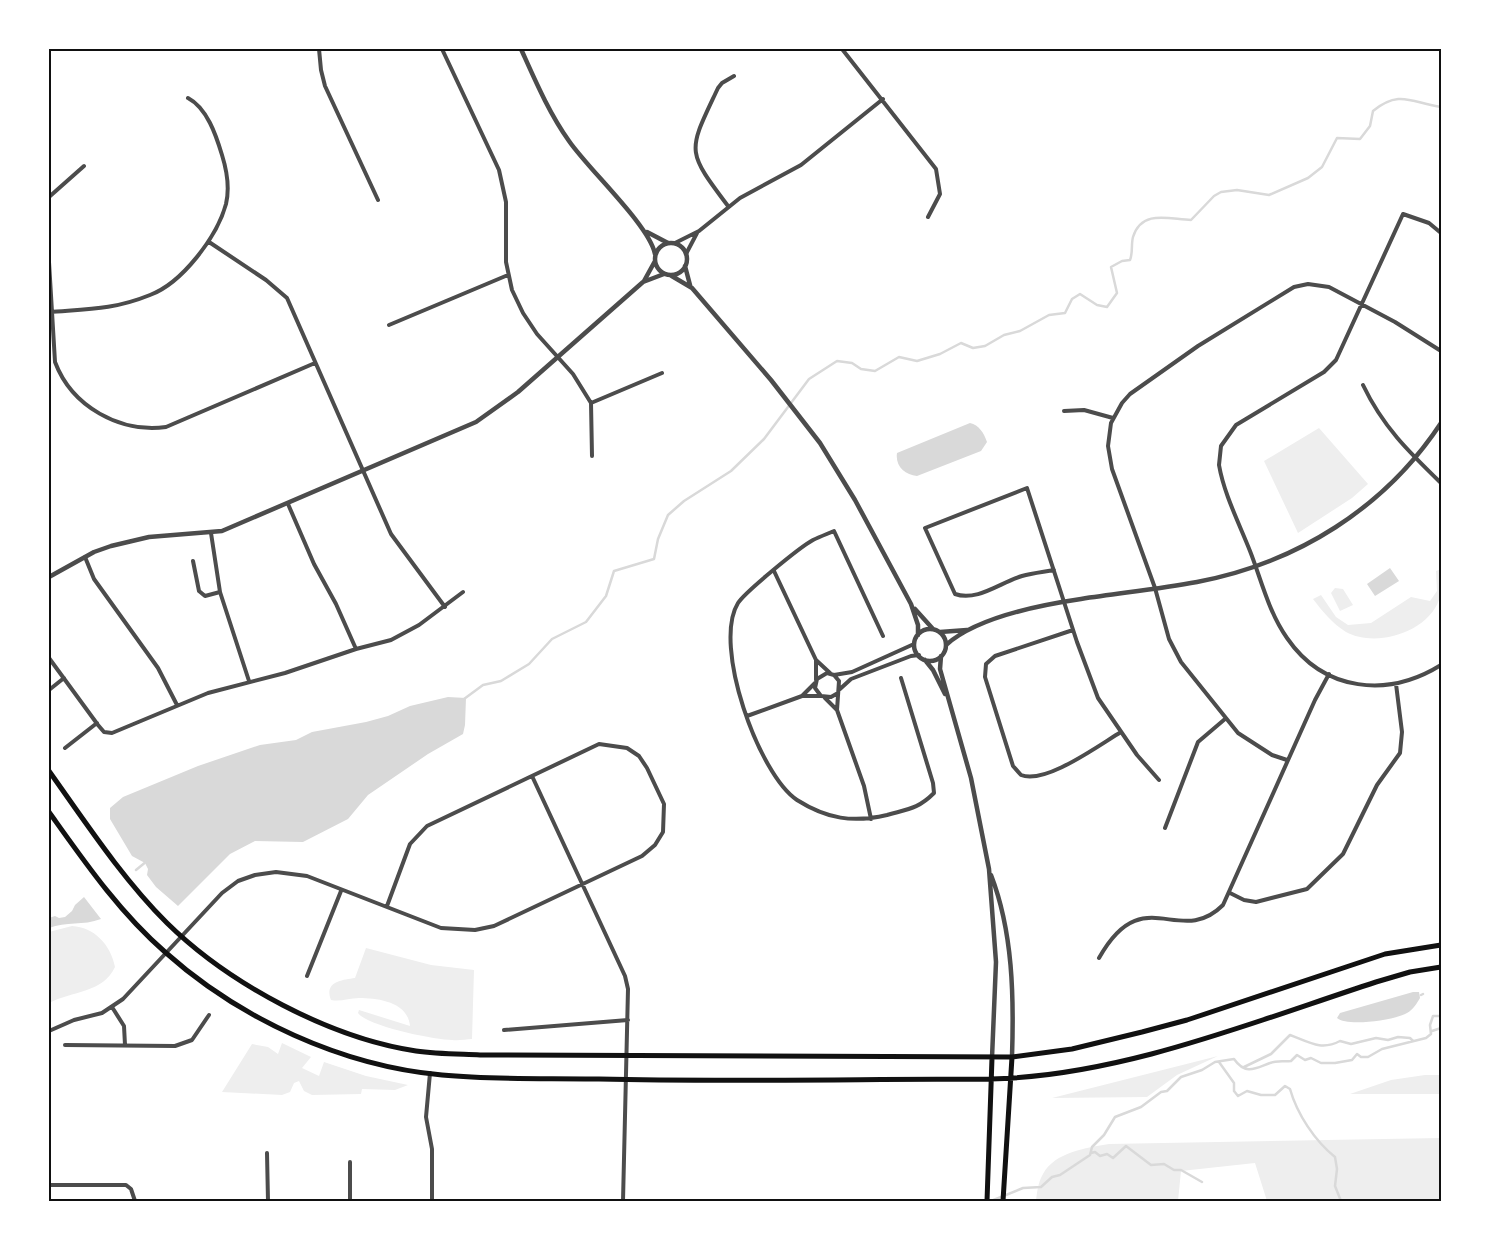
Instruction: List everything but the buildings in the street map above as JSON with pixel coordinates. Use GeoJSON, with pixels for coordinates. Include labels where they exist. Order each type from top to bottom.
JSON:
{"type":"FeatureCollection","features":[{"type":"Feature","properties":{"kind":"main road"},"geometry":{"type":"LineString","coordinates":[[49,771],[132,884],[181,936],[221,967],[272,998],[335,1028],[372,1041],[416,1051],[443,1054],[627,1056],[1012,1057],[1072,1048],[1142,1032],[1187,1020],[1385,954],[1441,945]]}},
{"type":"Feature","properties":{"kind":"main road"},"geometry":{"type":"LineString","coordinates":[[49,812],[104,887],[166,953],[210,987],[280,1028],[330,1049],[379,1064],[430,1074],[627,1080],[1010,1078],[1089,1067],[1152,1053],[1376,982],[1410,972],[1441,967]]}},
{"type":"Feature","properties":{"kind":"main road"},"geometry":{"type":"LineString","coordinates":[[1003,1201],[1012,1057]]}},
{"type":"Feature","properties":{"kind":"main road"},"geometry":{"type":"LineString","coordinates":[[987,1201],[992,1058]]}},
{"type":"Feature","properties":{"kind":"street"},"geometry":{"type":"LineString","coordinates":[[320,49],[321,70],[325,86],[378,200]]}},
{"type":"Feature","properties":{"kind":"street"},"geometry":{"type":"LineString","coordinates":[[442,49],[499,170],[506,202],[506,246],[508,275],[512,290],[523,313],[537,334],[559,356],[579,381],[591,403],[592,456]]}},
{"type":"Feature","properties":{"kind":"street"},"geometry":{"type":"LineString","coordinates":[[521,49],[567,139],[644,230],[655,238],[682,247],[686,254]]}},
{"type":"Feature","properties":{"kind":"street"},"geometry":{"type":"LineString","coordinates":[[842,49],[883,98],[936,169],[940,194],[928,217]]}},
{"type":"Feature","properties":{"kind":"street"},"geometry":{"type":"LineString","coordinates":[[728,206],[700,167],[695,150],[698,130],[718,88],[722,83],[734,76]]}},
{"type":"Feature","properties":{"kind":"street"},"geometry":{"type":"LineString","coordinates":[[50,312],[107,309],[152,295],[189,268],[209,242],[226,204],[228,174],[216,133],[196,102],[188,98]]}},
{"type":"Feature","properties":{"kind":"street"},"geometry":{"type":"LineString","coordinates":[[675,244],[699,231],[728,206],[801,165],[883,98]]}},
{"type":"Feature","properties":{"kind":"street"},"geometry":{"type":"LineString","coordinates":[[49,197],[84,166]]}},
{"type":"Feature","properties":{"kind":"street"},"geometry":{"type":"LineString","coordinates":[[1441,233],[1423,220],[1403,214],[1330,366],[1236,425],[1221,446],[1219,465],[1221,475],[1256,566],[1286,637],[1302,656],[1329,674],[1354,683],[1380,686],[1415,679],[1441,665]]}},
{"type":"Feature","properties":{"kind":"street"},"geometry":{"type":"LineString","coordinates":[[644,230],[655,254],[658,268],[664,274]]}},
{"type":"Feature","properties":{"kind":"street"},"geometry":{"type":"LineString","coordinates":[[699,231],[686,254],[687,279],[692,288],[771,380],[810,429],[856,500],[911,604],[917,621],[918,635],[914,644],[852,672],[823,674],[802,696]]}},
{"type":"Feature","properties":{"kind":"street"},"geometry":{"type":"LineString","coordinates":[[209,242],[266,280],[288,298],[391,534],[445,607]]}},
{"type":"Feature","properties":{"kind":"street"},"geometry":{"type":"LineString","coordinates":[[655,254],[661,246],[668,243]]}},
{"type":"Feature","properties":{"kind":"street"},"geometry":{"type":"LineString","coordinates":[[49,576],[84,557],[111,546],[149,537],[222,531],[476,422],[518,392],[643,282],[655,261]]}},
{"type":"Feature","properties":{"kind":"street"},"geometry":{"type":"LineString","coordinates":[[49,262],[50,312],[55,362],[60,376],[70,390],[88,406],[107,418],[128,426],[148,429],[166,427],[315,363]]}},
{"type":"Feature","properties":{"kind":"street"},"geometry":{"type":"LineString","coordinates":[[670,275],[678,273],[685,266]]}},
{"type":"Feature","properties":{"kind":"street"},"geometry":{"type":"LineString","coordinates":[[643,282],[664,274],[670,275],[692,288]]}},
{"type":"Feature","properties":{"kind":"street"},"geometry":{"type":"LineString","coordinates":[[389,325],[508,275]]}},
{"type":"Feature","properties":{"kind":"street"},"geometry":{"type":"LineString","coordinates":[[1287,760],[1272,755],[1238,734],[1180,662],[1169,639],[1155,588],[1109,457],[1109,434],[1114,418],[1122,403],[1138,386],[1294,287],[1308,284],[1326,286],[1360,303],[1441,351]]}},
{"type":"Feature","properties":{"kind":"street"},"geometry":{"type":"LineString","coordinates":[[591,403],[662,374]]}},
{"type":"Feature","properties":{"kind":"street"},"geometry":{"type":"LineString","coordinates":[[1363,386],[1380,417],[1441,483]]}},
{"type":"Feature","properties":{"kind":"street"},"geometry":{"type":"LineString","coordinates":[[1064,411],[1084,410],[1114,418]]}},
{"type":"Feature","properties":{"kind":"street"},"geometry":{"type":"LineString","coordinates":[[940,632],[968,630],[1044,604],[1197,582],[1256,566],[1297,550],[1343,523],[1381,494],[1416,458],[1441,423]]}},
{"type":"Feature","properties":{"kind":"street"},"geometry":{"type":"LineString","coordinates":[[1054,570],[1023,576],[971,596],[955,594],[925,528],[1028,488],[1064,601],[1073,630],[1098,698],[1121,732],[1159,780]]}},
{"type":"Feature","properties":{"kind":"street"},"geometry":{"type":"LineString","coordinates":[[288,504],[314,564],[336,604],[356,649]]}},
{"type":"Feature","properties":{"kind":"street"},"geometry":{"type":"LineString","coordinates":[[883,636],[834,531],[812,540],[750,590],[737,604],[730,631],[733,676],[747,716],[769,768],[796,799],[823,813],[846,820],[871,819],[920,806],[934,793],[933,783],[901,678]]}},
{"type":"Feature","properties":{"kind":"street"},"geometry":{"type":"LineString","coordinates":[[210,533],[220,592],[249,681]]}},
{"type":"Feature","properties":{"kind":"street"},"geometry":{"type":"LineString","coordinates":[[84,557],[94,580],[158,668],[177,705]]}},
{"type":"Feature","properties":{"kind":"street"},"geometry":{"type":"LineString","coordinates":[[193,561],[199,591],[205,596],[220,592]]}},
{"type":"Feature","properties":{"kind":"street"},"geometry":{"type":"LineString","coordinates":[[774,571],[816,660],[839,681],[837,710],[864,786],[871,819]]}},
{"type":"Feature","properties":{"kind":"street"},"geometry":{"type":"LineString","coordinates":[[49,658],[104,732],[112,733],[177,705],[249,681],[315,664],[356,649],[391,640],[445,607],[463,592]]}},
{"type":"Feature","properties":{"kind":"street"},"geometry":{"type":"LineString","coordinates":[[911,604],[933,629]]}},
{"type":"Feature","properties":{"kind":"street"},"geometry":{"type":"LineString","coordinates":[[918,635],[926,629],[933,629],[940,632],[945,638],[946,645]]}},
{"type":"Feature","properties":{"kind":"street"},"geometry":{"type":"LineString","coordinates":[[968,630],[946,645],[941,656],[940,670],[971,778],[989,869],[998,896],[1010,962],[1013,1021],[1012,1057]]}},
{"type":"Feature","properties":{"kind":"street"},"geometry":{"type":"LineString","coordinates":[[1073,630],[995,656],[986,664],[985,677],[1013,766],[1021,775],[1037,777],[1065,765],[1121,732]]}},
{"type":"Feature","properties":{"kind":"street"},"geometry":{"type":"LineString","coordinates":[[914,644],[918,655],[933,670],[948,702]]}},
{"type":"Feature","properties":{"kind":"street"},"geometry":{"type":"LineString","coordinates":[[747,716],[802,696],[832,697],[851,679],[918,655]]}},
{"type":"Feature","properties":{"kind":"street"},"geometry":{"type":"LineString","coordinates":[[925,660],[932,660],[941,656]]}},
{"type":"Feature","properties":{"kind":"street"},"geometry":{"type":"LineString","coordinates":[[816,660],[817,692],[837,710]]}},
{"type":"Feature","properties":{"kind":"street"},"geometry":{"type":"LineString","coordinates":[[1099,958],[1115,932],[1130,922],[1156,916],[1181,922],[1200,919],[1216,912],[1230,893],[1287,760],[1329,674]]}},
{"type":"Feature","properties":{"kind":"street"},"geometry":{"type":"LineString","coordinates":[[49,690],[64,678]]}},
{"type":"Feature","properties":{"kind":"street"},"geometry":{"type":"LineString","coordinates":[[1230,893],[1244,900],[1256,902],[1307,889],[1343,854],[1377,785],[1400,753],[1402,732],[1396,684]]}},
{"type":"Feature","properties":{"kind":"street"},"geometry":{"type":"LineString","coordinates":[[1165,828],[1198,742],[1225,719]]}},
{"type":"Feature","properties":{"kind":"street"},"geometry":{"type":"LineString","coordinates":[[66,748],[97,723]]}},
{"type":"Feature","properties":{"kind":"street"},"geometry":{"type":"LineString","coordinates":[[49,1031],[112,1007],[135,987],[222,893],[238,881],[255,875],[276,872],[307,876],[341,891],[387,906],[441,928],[475,930],[494,926],[642,856],[655,846],[663,832],[664,804],[639,756],[627,748],[611,744],[599,744],[427,826],[410,844],[387,906]]}},
{"type":"Feature","properties":{"kind":"street"},"geometry":{"type":"LineString","coordinates":[[532,776],[625,976],[628,989],[623,1201]]}},
{"type":"Feature","properties":{"kind":"street"},"geometry":{"type":"LineString","coordinates":[[989,869],[996,981],[992,1058]]}},
{"type":"Feature","properties":{"kind":"street"},"geometry":{"type":"LineString","coordinates":[[307,976],[341,891]]}},
{"type":"Feature","properties":{"kind":"street"},"geometry":{"type":"LineString","coordinates":[[112,1007],[124,1026],[125,1045]]}},
{"type":"Feature","properties":{"kind":"street"},"geometry":{"type":"LineString","coordinates":[[65,1045],[175,1046],[184,1044],[198,1034],[209,1016]]}},
{"type":"Feature","properties":{"kind":"street"},"geometry":{"type":"LineString","coordinates":[[504,1030],[628,1020]]}},
{"type":"Feature","properties":{"kind":"street"},"geometry":{"type":"LineString","coordinates":[[430,1074],[426,1117],[432,1149],[432,1201]]}},
{"type":"Feature","properties":{"kind":"street"},"geometry":{"type":"LineString","coordinates":[[267,1153],[268,1201]]}},
{"type":"Feature","properties":{"kind":"street"},"geometry":{"type":"LineString","coordinates":[[350,1162],[350,1201]]}},
{"type":"Feature","properties":{"kind":"street"},"geometry":{"type":"LineString","coordinates":[[49,1185],[126,1185],[131,1189],[135,1201]]}},
{"type":"Feature","properties":{"kind":"shaded area"},"geometry":{"type":"Polygon","coordinates":[[[970,423],[979,428],[986,439],[987,442],[981,451],[917,476],[905,472],[899,466],[897,453],[970,423]]]}},
{"type":"Feature","properties":{"kind":"shaded area"},"geometry":{"type":"Polygon","coordinates":[[[1319,428],[1368,484],[1352,498],[1298,533],[1264,461],[1319,428]]]}},
{"type":"Feature","properties":{"kind":"shaded area"},"geometry":{"type":"Polygon","coordinates":[[[1390,568],[1399,581],[1375,596],[1367,584],[1390,568]]]}},
{"type":"Feature","properties":{"kind":"shaded area"},"geometry":{"type":"Polygon","coordinates":[[[1441,569],[1440,596],[1433,612],[1412,629],[1385,638],[1358,637],[1346,632],[1328,617],[1313,599],[1321,595],[1336,617],[1348,625],[1371,623],[1411,597],[1430,601],[1437,591],[1436,571],[1441,569]]]}},
{"type":"Feature","properties":{"kind":"shaded area"},"geometry":{"type":"Polygon","coordinates":[[[1335,588],[1343,589],[1353,605],[1340,611],[1331,593],[1335,588]]]}},
{"type":"Feature","properties":{"kind":"shaded area"},"geometry":{"type":"Polygon","coordinates":[[[448,697],[466,698],[463,734],[428,754],[368,795],[348,819],[303,842],[255,841],[230,854],[178,906],[156,887],[147,875],[148,869],[145,863],[132,856],[110,819],[110,808],[123,797],[198,766],[260,745],[296,740],[312,732],[366,722],[388,716],[410,706],[448,697]]]}},
{"type":"Feature","properties":{"kind":"shaded area"},"geometry":{"type":"Polygon","coordinates":[[[84,897],[101,919],[49,928],[49,918],[55,916],[59,918],[65,917],[84,897]]]}},
{"type":"Feature","properties":{"kind":"shaded area"},"geometry":{"type":"Polygon","coordinates":[[[72,926],[87,930],[100,939],[110,951],[115,967],[110,976],[95,987],[49,1003],[49,932],[72,926]]]}},
{"type":"Feature","properties":{"kind":"shaded area"},"geometry":{"type":"Polygon","coordinates":[[[366,948],[431,965],[474,970],[472,1039],[455,1040],[417,1035],[374,1023],[358,1013],[359,1010],[410,1026],[404,1012],[391,1003],[359,998],[331,1000],[330,989],[335,983],[355,978],[366,948]]]}},
{"type":"Feature","properties":{"kind":"shaded area"},"geometry":{"type":"Polygon","coordinates":[[[1413,992],[1419,992],[1420,998],[1411,1010],[1401,1016],[1361,1022],[1342,1021],[1337,1018],[1340,1013],[1413,992]]]}},
{"type":"Feature","properties":{"kind":"shaded area"},"geometry":{"type":"Polygon","coordinates":[[[282,1043],[311,1057],[302,1068],[319,1076],[324,1062],[366,1076],[408,1085],[395,1090],[362,1089],[361,1094],[312,1095],[304,1091],[299,1081],[294,1083],[290,1092],[282,1095],[222,1092],[252,1044],[268,1047],[278,1054],[282,1043]]]}},
{"type":"Feature","properties":{"kind":"shaded area"},"geometry":{"type":"Polygon","coordinates":[[[1218,1056],[1177,1075],[1147,1097],[1052,1098],[1218,1056]]]}},
{"type":"Feature","properties":{"kind":"shaded area"},"geometry":{"type":"Polygon","coordinates":[[[1425,1075],[1441,1075],[1441,1094],[1350,1094],[1391,1080],[1425,1075]]]}},
{"type":"Feature","properties":{"kind":"shaded area"},"geometry":{"type":"Polygon","coordinates":[[[1441,1138],[1441,1201],[1267,1201],[1255,1163],[1181,1171],[1178,1201],[1036,1201],[1041,1177],[1055,1161],[1072,1152],[1109,1144],[1441,1138]]]}},
{"type":"Feature","properties":{"kind":"waterway"},"geometry":{"type":"LineString","coordinates":[[464,699],[483,685],[501,681],[529,664],[552,639],[586,622],[606,596],[614,571],[654,559],[658,539],[668,515],[684,501],[731,471],[764,439],[809,379],[837,361],[852,363],[861,369],[875,371],[899,357],[917,361],[940,354],[961,343],[973,348],[985,346],[1004,335],[1020,331],[1049,315],[1065,313],[1072,299],[1080,294],[1097,305],[1107,307],[1117,293],[1111,267],[1122,261],[1130,260],[1133,237],[1137,228],[1143,222],[1158,218],[1191,220],[1214,196],[1221,192],[1237,190],[1269,195],[1308,178],[1322,167],[1337,138],[1360,139],[1370,126],[1373,111],[1382,104],[1406,99],[1441,107]]}},
{"type":"Feature","properties":{"kind":"waterway"},"geometry":{"type":"LineString","coordinates":[[136,870],[147,861]]}},
{"type":"Feature","properties":{"kind":"waterway"},"geometry":{"type":"LineString","coordinates":[[991,1201],[1023,1188],[1041,1187],[1052,1177],[1060,1175],[1090,1155],[1092,1147],[1104,1135],[1115,1117],[1141,1107],[1161,1092],[1167,1091],[1181,1077],[1202,1070],[1215,1062],[1234,1059],[1243,1068],[1251,1069],[1273,1062],[1291,1061],[1297,1055],[1305,1060],[1311,1058],[1321,1063],[1352,1060],[1357,1054],[1361,1057],[1368,1057],[1382,1049],[1426,1038],[1431,1034],[1430,1025],[1433,1016],[1441,1016]]}},
{"type":"Feature","properties":{"kind":"waterway"},"geometry":{"type":"LineString","coordinates":[[1432,1031],[1441,1028]]}},
{"type":"Feature","properties":{"kind":"waterway"},"geometry":{"type":"LineString","coordinates":[[1244,1067],[1271,1054],[1290,1035],[1309,1043],[1321,1045],[1340,1041],[1351,1044],[1376,1038],[1388,1040],[1398,1037],[1410,1038],[1413,1041]]}},
{"type":"Feature","properties":{"kind":"waterway"},"geometry":{"type":"LineString","coordinates":[[1219,1062],[1234,1083],[1234,1091],[1238,1096],[1247,1091],[1261,1095],[1275,1095],[1285,1086],[1290,1089],[1302,1117],[1321,1143],[1335,1157],[1337,1169],[1335,1186],[1341,1201]]}},
{"type":"Feature","properties":{"kind":"waterway"},"geometry":{"type":"LineString","coordinates":[[1091,1153],[1095,1152],[1100,1156],[1107,1154],[1113,1158],[1126,1146],[1151,1165],[1164,1164],[1174,1170],[1181,1170],[1202,1182]]}}]}
